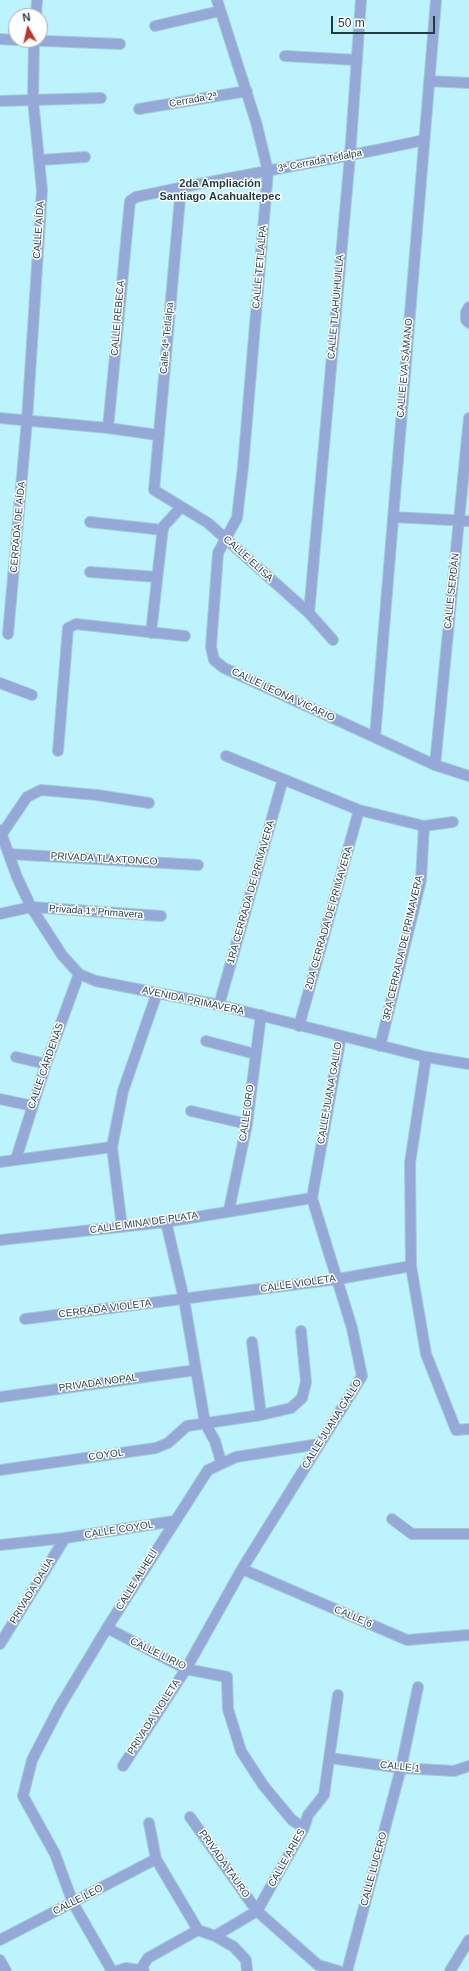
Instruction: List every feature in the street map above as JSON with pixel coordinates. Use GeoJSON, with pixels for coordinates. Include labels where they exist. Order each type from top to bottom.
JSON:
{"type":"FeatureCollection","features":[{"type":"Feature","properties":{"kind":"street","name":"CALLE TETLALPA"},"geometry":{"type":"LineString","coordinates":[[217,0],[247,91],[268,171],[237,518],[225,537]]}},
{"type":"Feature","properties":{"kind":"street","name":"CALLE TLAHUIHUILLA"},"geometry":{"type":"LineString","coordinates":[[309,613],[350,156],[361,0]]}},
{"type":"Feature","properties":{"kind":"street","name":"CALLE EVA SÁMANO"},"geometry":{"type":"LineString","coordinates":[[375,737],[436,0]]}},
{"type":"Feature","properties":{"kind":"street"},"geometry":{"type":"LineString","coordinates":[[155,26],[220,11]]}},
{"type":"Feature","properties":{"kind":"street"},"geometry":{"type":"LineString","coordinates":[[48,41],[120,44]]}},
{"type":"Feature","properties":{"kind":"street","name":"CALLE AÍDA"},"geometry":{"type":"LineString","coordinates":[[27,420],[42,190],[33,100],[34,48]]}},
{"type":"Feature","properties":{"kind":"street"},"geometry":{"type":"LineString","coordinates":[[286,56],[357,60]]}},
{"type":"Feature","properties":{"kind":"street"},"geometry":{"type":"LineString","coordinates":[[429,81],[469,83]]}},
{"type":"Feature","properties":{"kind":"street","name":"Cerrada 2ª"},"geometry":{"type":"LineString","coordinates":[[139,109],[247,91]]}},
{"type":"Feature","properties":{"kind":"street"},"geometry":{"type":"LineString","coordinates":[[0,102],[101,98]]}},
{"type":"Feature","properties":{"kind":"street","name":"3ª Cerrada Tetlalpa"},"geometry":{"type":"LineString","coordinates":[[128,208],[130,201],[136,197],[181,187],[350,156],[424,140]]}},
{"type":"Feature","properties":{"kind":"street"},"geometry":{"type":"LineString","coordinates":[[40,160],[85,157]]}},
{"type":"Feature","properties":{"kind":"street","name":"Calle 4ª Tetlalpa"},"geometry":{"type":"LineString","coordinates":[[154,490],[181,187]]}},
{"type":"Feature","properties":{"kind":"street","name":"CALLE REBECA"},"geometry":{"type":"LineString","coordinates":[[108,428],[128,208]]}},
{"type":"Feature","properties":{"kind":"street"},"geometry":{"type":"LineString","coordinates":[[469,307],[466,312],[466,320],[469,323]]}},
{"type":"Feature","properties":{"kind":"street"},"geometry":{"type":"LineString","coordinates":[[0,418],[108,428],[158,435]]}},
{"type":"Feature","properties":{"kind":"street","name":"CALLE SERDÁN"},"geometry":{"type":"LineString","coordinates":[[435,765],[464,521],[469,418]]}},
{"type":"Feature","properties":{"kind":"street","name":"CERRADA DE AÍDA"},"geometry":{"type":"LineString","coordinates":[[8,634],[27,420]]}},
{"type":"Feature","properties":{"kind":"street","name":"CALLE ELISA"},"geometry":{"type":"LineString","coordinates":[[154,490],[208,523],[225,537],[309,613],[333,640]]}},
{"type":"Feature","properties":{"kind":"street"},"geometry":{"type":"LineString","coordinates":[[151,633],[163,527],[181,507]]}},
{"type":"Feature","properties":{"kind":"street"},"geometry":{"type":"LineString","coordinates":[[393,517],[464,521]]}},
{"type":"Feature","properties":{"kind":"street"},"geometry":{"type":"LineString","coordinates":[[90,522],[163,530]]}},
{"type":"Feature","properties":{"kind":"street","name":"CALLE LEONA VICARIO"},"geometry":{"type":"LineString","coordinates":[[225,537],[218,553],[211,647],[214,660],[224,668],[435,765],[469,776]]}},
{"type":"Feature","properties":{"kind":"street"},"geometry":{"type":"LineString","coordinates":[[90,572],[158,577]]}},
{"type":"Feature","properties":{"kind":"street"},"geometry":{"type":"LineString","coordinates":[[58,750],[68,628],[76,624],[185,636]]}},
{"type":"Feature","properties":{"kind":"street"},"geometry":{"type":"LineString","coordinates":[[0,683],[32,695]]}},
{"type":"Feature","properties":{"kind":"street"},"geometry":{"type":"LineString","coordinates":[[226,756],[359,810],[424,826],[453,822]]}},
{"type":"Feature","properties":{"kind":"street","name":"1RA CERRADA DE PRIMAVERA"},"geometry":{"type":"LineString","coordinates":[[219,1005],[283,779]]}},
{"type":"Feature","properties":{"kind":"street"},"geometry":{"type":"LineString","coordinates":[[1,832],[27,798],[41,790],[97,795],[149,803]]}},
{"type":"Feature","properties":{"kind":"street","name":"2DA CERRADA DE PRIMAVERA"},"geometry":{"type":"LineString","coordinates":[[299,1026],[359,810]]}},
{"type":"Feature","properties":{"kind":"street","name":"3RA CERRADA DE PRIMAVERA"},"geometry":{"type":"LineString","coordinates":[[380,1046],[421,880],[424,826]]}},
{"type":"Feature","properties":{"kind":"street","name":"AVENIDA PRIMAVERA"},"geometry":{"type":"LineString","coordinates":[[1,832],[31,907],[62,955],[78,974],[96,982],[219,1005],[426,1057],[469,1064]]}},
{"type":"Feature","properties":{"kind":"street","name":"PRIVADA TLAXTONCO"},"geometry":{"type":"LineString","coordinates":[[9,854],[198,865]]}},
{"type":"Feature","properties":{"kind":"street","name":"Privada 1ª Primavera"},"geometry":{"type":"LineString","coordinates":[[0,914],[31,907],[161,916]]}},
{"type":"Feature","properties":{"kind":"street","name":"CALLE CÁRDENAS"},"geometry":{"type":"LineString","coordinates":[[16,1160],[46,1064],[78,974]]}},
{"type":"Feature","properties":{"kind":"street"},"geometry":{"type":"LineString","coordinates":[[122,1227],[112,1147],[123,1091],[157,993]]}},
{"type":"Feature","properties":{"kind":"street","name":"CALLE ORO"},"geometry":{"type":"LineString","coordinates":[[228,1210],[247,1124],[261,1015]]}},
{"type":"Feature","properties":{"kind":"street","name":"CALLE JUANA GALLO"},"geometry":{"type":"LineString","coordinates":[[186,1669],[242,1569],[362,1376],[352,1328],[338,1278],[312,1198],[340,1036]]}},
{"type":"Feature","properties":{"kind":"street"},"geometry":{"type":"LineString","coordinates":[[206,1041],[255,1054]]}},
{"type":"Feature","properties":{"kind":"street"},"geometry":{"type":"LineString","coordinates":[[16,1057],[46,1064]]}},
{"type":"Feature","properties":{"kind":"street"},"geometry":{"type":"LineString","coordinates":[[426,1057],[410,1163],[410,1266],[426,1354],[456,1430],[469,1429]]}},
{"type":"Feature","properties":{"kind":"street"},"geometry":{"type":"LineString","coordinates":[[0,1100],[33,1106]]}},
{"type":"Feature","properties":{"kind":"street"},"geometry":{"type":"LineString","coordinates":[[191,1110],[247,1124]]}},
{"type":"Feature","properties":{"kind":"street"},"geometry":{"type":"LineString","coordinates":[[0,1162],[112,1147]]}},
{"type":"Feature","properties":{"kind":"street","name":"CALLE MINA DE PLATA"},"geometry":{"type":"LineString","coordinates":[[0,1240],[166,1222],[228,1210],[312,1198]]}},
{"type":"Feature","properties":{"kind":"street"},"geometry":{"type":"LineString","coordinates":[[166,1222],[184,1299],[205,1423],[215,1441],[221,1462]]}},
{"type":"Feature","properties":{"kind":"street","name":"CALLE VIOLETA"},"geometry":{"type":"LineString","coordinates":[[184,1299],[338,1278],[410,1266]]}},
{"type":"Feature","properties":{"kind":"street","name":"CERRADA VIOLETA"},"geometry":{"type":"LineString","coordinates":[[25,1319],[184,1299]]}},
{"type":"Feature","properties":{"kind":"street"},"geometry":{"type":"LineString","coordinates":[[205,1423],[261,1416],[291,1408],[302,1398],[306,1382],[301,1331]]}},
{"type":"Feature","properties":{"kind":"street"},"geometry":{"type":"LineString","coordinates":[[252,1342],[261,1416]]}},
{"type":"Feature","properties":{"kind":"street","name":"PRIVADA NOPAL"},"geometry":{"type":"LineString","coordinates":[[0,1397],[196,1370]]}},
{"type":"Feature","properties":{"kind":"street","name":"COYOL"},"geometry":{"type":"LineString","coordinates":[[0,1470],[156,1448],[168,1443],[187,1426],[205,1423]]}},
{"type":"Feature","properties":{"kind":"street","name":"CALLE ALHELÍ"},"geometry":{"type":"LineString","coordinates":[[73,1903],[55,1854],[23,1796],[32,1760],[60,1706],[174,1521],[208,1470],[221,1462],[236,1457],[319,1444]]}},
{"type":"Feature","properties":{"kind":"street"},"geometry":{"type":"LineString","coordinates":[[392,1519],[412,1534],[469,1534]]}},
{"type":"Feature","properties":{"kind":"street","name":"CALLE COYOL"},"geometry":{"type":"LineString","coordinates":[[0,1545],[65,1538],[174,1521]]}},
{"type":"Feature","properties":{"kind":"street","name":"PRIVADA DALIA"},"geometry":{"type":"LineString","coordinates":[[0,1644],[65,1538]]}},
{"type":"Feature","properties":{"kind":"street","name":"CALLE 6"},"geometry":{"type":"LineString","coordinates":[[242,1569],[407,1640],[469,1635]]}},
{"type":"Feature","properties":{"kind":"street","name":"CALLE LIRIO"},"geometry":{"type":"LineString","coordinates":[[107,1628],[186,1669],[227,1677],[228,1709],[241,1751],[263,1786],[292,1820],[304,1828]]}},
{"type":"Feature","properties":{"kind":"street","name":"PRIVADA VIOLETA"},"geometry":{"type":"LineString","coordinates":[[123,1766],[186,1669]]}},
{"type":"Feature","properties":{"kind":"street","name":"CALLE LUCERO"},"geometry":{"type":"LineString","coordinates":[[347,1971],[401,1768],[418,1687]]}},
{"type":"Feature","properties":{"kind":"street","name":"CALLE ARIES"},"geometry":{"type":"LineString","coordinates":[[215,1936],[257,1911],[304,1828],[308,1815],[324,1795],[338,1695]]}},
{"type":"Feature","properties":{"kind":"street","name":"CALLE 1"},"geometry":{"type":"LineString","coordinates":[[330,1758],[401,1768],[454,1771],[469,1766]]}},
{"type":"Feature","properties":{"kind":"street","name":"PRIVADA TAURO"},"geometry":{"type":"LineString","coordinates":[[190,1817],[257,1911],[319,1968]]}},
{"type":"Feature","properties":{"kind":"street"},"geometry":{"type":"LineString","coordinates":[[148,1822],[156,1859],[198,1930],[215,1936],[234,1948],[246,1960],[247,1971]]}},
{"type":"Feature","properties":{"kind":"street","name":"CALLE LEO"},"geometry":{"type":"LineString","coordinates":[[0,1940],[156,1859]]}},
{"type":"Feature","properties":{"kind":"street"},"geometry":{"type":"LineString","coordinates":[[73,1903],[112,1971]]}},
{"type":"Feature","properties":{"kind":"street"},"geometry":{"type":"LineString","coordinates":[[117,1971],[126,1968],[142,1970],[148,1958],[198,1930]]}},
{"type":"Feature","properties":{"kind":"street"},"geometry":{"type":"LineString","coordinates":[[450,1971],[469,1940]]}},
{"type":"Feature","properties":{"kind":"street"},"geometry":{"type":"LineString","coordinates":[[0,1960],[6,1971]]}},
{"type":"Feature","properties":{"kind":"street"},"geometry":{"type":"LineString","coordinates":[[319,1968],[339,1971]]}},
{"type":"Feature","properties":{"kind":"district","name":"2da Ampliación Santiago Acahualtepec"},"geometry":{"type":"Point","coordinates":[220,190]}}]}
